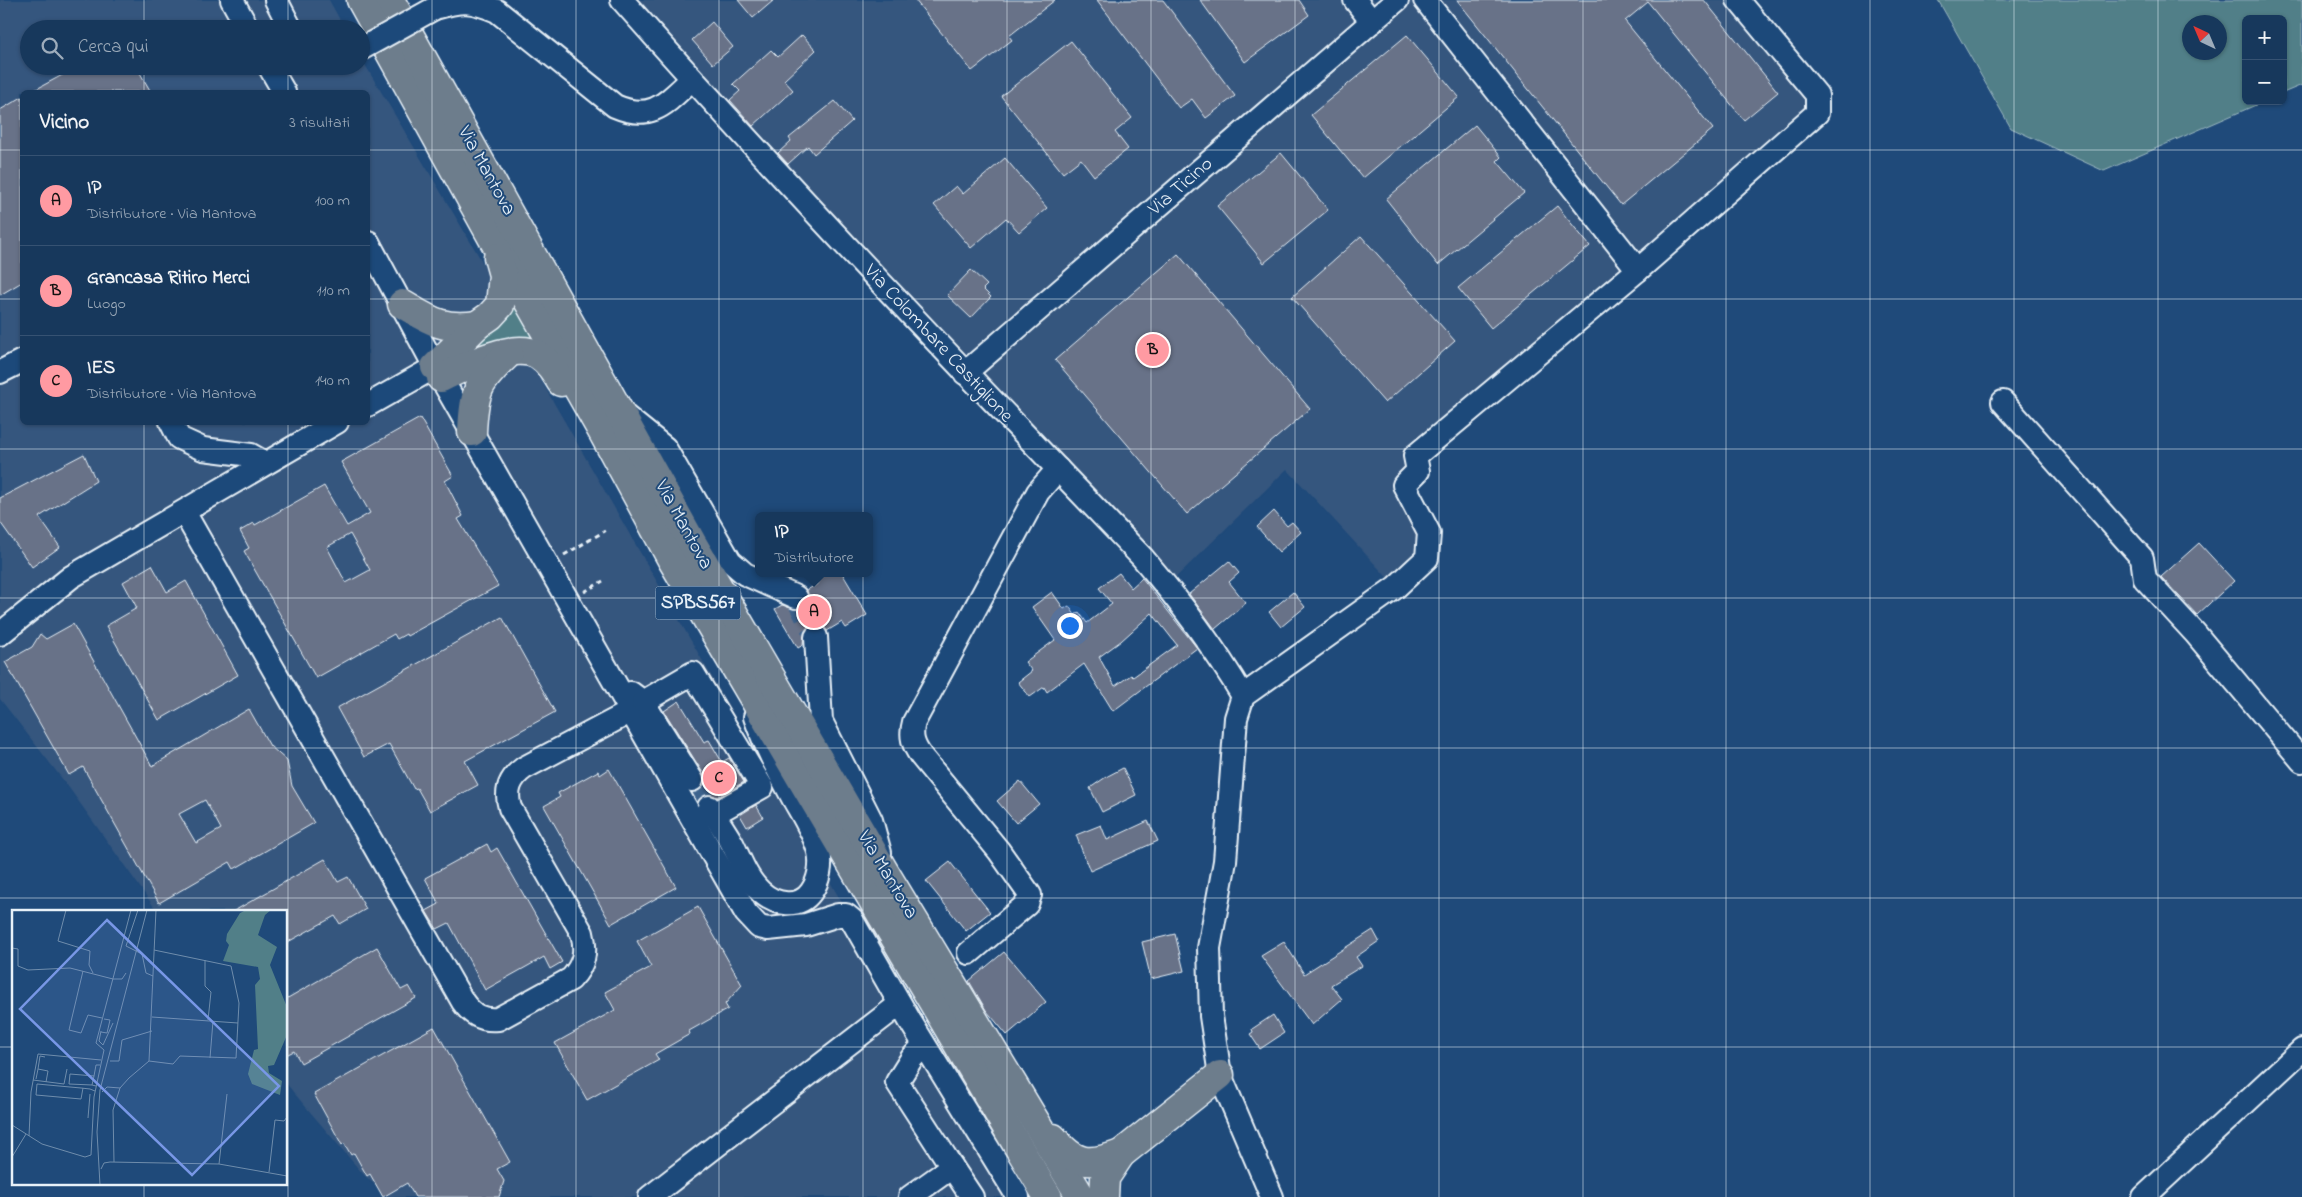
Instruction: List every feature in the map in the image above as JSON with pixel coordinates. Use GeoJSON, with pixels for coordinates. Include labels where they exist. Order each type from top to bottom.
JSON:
{"type":"FeatureCollection","features":[{"type":"Feature","properties":{"kind":"highway","name":"Via Mantova"},"geometry":{"type":"LineString","coordinates":[[361,0],[493,239],[692,544],[884,870],[1081,1197]]}},
{"type":"Feature","properties":{"kind":"highway","name":"Via Mantova"},"geometry":{"type":"LineString","coordinates":[[390,0],[611,421],[672,560],[1048,1197]]}},
{"type":"Feature","properties":{"kind":"highway"},"geometry":{"type":"LineString","coordinates":[[438,373],[477,325],[490,316],[500,305],[503,276],[493,239]]}},
{"type":"Feature","properties":{"kind":"highway"},"geometry":{"type":"LineString","coordinates":[[402,304],[433,323],[457,328],[477,325]]}},
{"type":"Feature","properties":{"kind":"highway"},"geometry":{"type":"LineString","coordinates":[[438,373],[498,354],[524,352],[537,355],[550,364],[586,420],[611,421]]}},
{"type":"Feature","properties":{"kind":"highway"},"geometry":{"type":"LineString","coordinates":[[472,432],[473,408],[478,388],[491,370],[509,353]]}},
{"type":"Feature","properties":{"kind":"highway"},"geometry":{"type":"LineString","coordinates":[[1104,1197],[1105,1178],[1121,1154],[1220,1075]]}},
{"type":"Feature","properties":{"kind":"highway"},"geometry":{"type":"LineString","coordinates":[[1029,1110],[1073,1158],[1086,1162],[1102,1161],[1121,1154]]}},
{"type":"Feature","properties":{"kind":"street"},"geometry":{"type":"LineString","coordinates":[[232,0],[243,20]]}},
{"type":"Feature","properties":{"kind":"street"},"geometry":{"type":"LineString","coordinates":[[276,0],[286,20]]}},
{"type":"Feature","properties":{"kind":"street","name":"Via Colombare Castiglione"},"geometry":{"type":"LineString","coordinates":[[622,0],[692,79],[965,373],[1167,586],[1225,665],[1243,696]]}},
{"type":"Feature","properties":{"kind":"street"},"geometry":{"type":"LineString","coordinates":[[1355,0],[1372,22]]}},
{"type":"Feature","properties":{"kind":"street","name":"Via Ticino"},"geometry":{"type":"LineString","coordinates":[[965,373],[1397,0]]}},
{"type":"Feature","properties":{"kind":"street"},"geometry":{"type":"LineString","coordinates":[[1425,0],[1638,270]]}},
{"type":"Feature","properties":{"kind":"street"},"geometry":{"type":"LineString","coordinates":[[1272,1197],[1220,1075],[1211,1016],[1209,948],[1225,861],[1236,718],[1243,696],[1396,587],[1428,558],[1429,533],[1404,485],[1418,471],[1415,456],[1638,270],[1817,113],[1817,95],[1738,0]]}},
{"type":"Feature","properties":{"kind":"street"},"geometry":{"type":"LineString","coordinates":[[370,44],[435,8],[457,1],[476,1],[497,11],[615,106],[628,112],[646,113],[659,108],[692,79]]}},
{"type":"Feature","properties":{"kind":"street"},"geometry":{"type":"LineString","coordinates":[[274,75],[283,90]]}},
{"type":"Feature","properties":{"kind":"street"},"geometry":{"type":"LineString","coordinates":[[370,246],[438,373],[614,679],[692,780]]}},
{"type":"Feature","properties":{"kind":"street"},"geometry":{"type":"LineString","coordinates":[[0,372],[20,362]]}},
{"type":"Feature","properties":{"kind":"street"},"geometry":{"type":"LineString","coordinates":[[370,404],[438,373]]}},
{"type":"Feature","properties":{"kind":"street"},"geometry":{"type":"LineString","coordinates":[[2003,402],[2142,558],[2145,579],[2196,633],[2302,761]]}},
{"type":"Feature","properties":{"kind":"street"},"geometry":{"type":"LineString","coordinates":[[611,421],[665,448],[730,561],[745,574],[796,597]]}},
{"type":"Feature","properties":{"kind":"street"},"geometry":{"type":"LineString","coordinates":[[172,425],[179,438],[203,450],[251,455],[265,462]]}},
{"type":"Feature","properties":{"kind":"street"},"geometry":{"type":"LineString","coordinates":[[0,634],[72,577],[265,462],[332,425]]}},
{"type":"Feature","properties":{"kind":"street"},"geometry":{"type":"LineString","coordinates":[[969,953],[1027,904],[1030,895],[999,852],[920,756],[914,747],[911,731],[914,722],[1038,492],[1058,469]]}},
{"type":"Feature","properties":{"kind":"street"},"geometry":{"type":"LineString","coordinates":[[184,512],[463,1002],[469,1011],[478,1017],[488,1020],[498,1019],[571,979],[580,969],[585,956],[582,933],[510,808],[507,798],[509,787],[515,775],[524,768],[637,707],[693,673],[762,787],[712,811],[751,880],[761,892],[775,901],[788,904],[800,901],[810,894],[817,882],[820,870],[819,853],[812,835],[766,748],[738,671]]}},
{"type":"Feature","properties":{"kind":"street"},"geometry":{"type":"LineString","coordinates":[[816,637],[821,721],[871,820],[884,870]]}},
{"type":"Feature","properties":{"kind":"street"},"geometry":{"type":"LineString","coordinates":[[637,707],[751,920],[759,927],[786,928],[806,925],[838,914],[846,915],[852,920],[924,1045],[1018,1197]]}},
{"type":"Feature","properties":{"kind":"street"},"geometry":{"type":"LineString","coordinates":[[650,1197],[900,1004]]}},
{"type":"Feature","properties":{"kind":"street"},"geometry":{"type":"LineString","coordinates":[[924,1045],[912,1058],[896,1082],[972,1197]]}},
{"type":"Feature","properties":{"kind":"street"},"geometry":{"type":"LineString","coordinates":[[2144,1197],[2302,1050]]}},
{"type":"Feature","properties":{"kind":"street"},"geometry":{"type":"LineString","coordinates":[[923,1193],[952,1167]]}},
{"type":"Feature","properties":{"kind":"path"},"geometry":{"type":"LineString","coordinates":[[548,565],[605,531]]}},
{"type":"Feature","properties":{"kind":"shaded area"},"geometry":{"type":"Polygon","coordinates":[[[0,0],[329,0],[340,20],[20,20],[20,75],[370,75],[370,73],[502,295],[524,351],[852,920],[1018,1197],[388,1197],[363,1174],[288,1085],[288,910],[156,910],[67,785],[0,699],[0,0]]]}},
{"type":"Feature","properties":{"kind":"shaded area"},"geometry":{"type":"Polygon","coordinates":[[[622,0],[1738,0],[1817,113],[1415,456],[1404,485],[1429,533],[1396,587],[1287,469],[1167,586],[622,0]]]}},
{"type":"Feature","properties":{"kind":"green space"},"geometry":{"type":"Polygon","coordinates":[[[1938,0],[2302,0],[2302,85],[2287,91],[2287,15],[2242,15],[2242,105],[2256,105],[2104,171],[2011,128],[1938,0]]]}},
{"type":"Feature","properties":{"kind":"green space"},"geometry":{"type":"Polygon","coordinates":[[[515,294],[545,350],[459,360],[497,328],[515,294]]]}},
{"type":"Feature","properties":{"kind":"building"},"geometry":{"type":"Polygon","coordinates":[[[738,0],[774,0],[753,18],[738,0]]]}},
{"type":"Feature","properties":{"kind":"building"},"geometry":{"type":"Polygon","coordinates":[[[915,0],[1055,0],[1009,36],[1012,40],[972,71],[915,0]]]}},
{"type":"Feature","properties":{"kind":"building"},"geometry":{"type":"Polygon","coordinates":[[[1097,0],[1163,0],[1235,96],[1206,118],[1192,99],[1179,108],[1097,0]]]}},
{"type":"Feature","properties":{"kind":"building"},"geometry":{"type":"Polygon","coordinates":[[[1200,0],[1299,0],[1309,15],[1245,62],[1200,0]]]}},
{"type":"Feature","properties":{"kind":"building"},"geometry":{"type":"Polygon","coordinates":[[[1457,0],[1704,0],[1778,92],[1744,120],[1648,2],[1625,21],[1713,129],[1621,205],[1457,0]]]}},
{"type":"Feature","properties":{"kind":"building"},"geometry":{"type":"Polygon","coordinates":[[[712,22],[733,47],[713,64],[692,40],[712,22]]]}},
{"type":"Feature","properties":{"kind":"building"},"geometry":{"type":"Polygon","coordinates":[[[802,35],[816,50],[784,80],[793,90],[753,126],[730,100],[740,91],[733,84],[771,50],[778,57],[802,35]]]}},
{"type":"Feature","properties":{"kind":"building"},"geometry":{"type":"Polygon","coordinates":[[[1407,35],[1459,97],[1363,178],[1311,115],[1407,35]]]}},
{"type":"Feature","properties":{"kind":"building"},"geometry":{"type":"Polygon","coordinates":[[[1071,41],[1132,118],[1115,132],[1128,149],[1094,176],[1081,159],[1063,173],[1001,96],[1071,41]]]}},
{"type":"Feature","properties":{"kind":"building"},"geometry":{"type":"Polygon","coordinates":[[[62,75],[141,75],[150,90],[35,90],[62,75]]]}},
{"type":"Feature","properties":{"kind":"building"},"geometry":{"type":"Polygon","coordinates":[[[20,98],[20,283],[0,295],[0,110],[20,98]]]}},
{"type":"Feature","properties":{"kind":"building"},"geometry":{"type":"Polygon","coordinates":[[[835,101],[852,121],[814,154],[808,146],[788,164],[778,153],[791,141],[789,138],[835,101]]]}},
{"type":"Feature","properties":{"kind":"building"},"geometry":{"type":"Polygon","coordinates":[[[1475,125],[1501,157],[1497,161],[1524,193],[1438,265],[1386,199],[1475,125]]]}},
{"type":"Feature","properties":{"kind":"building"},"geometry":{"type":"Polygon","coordinates":[[[1281,153],[1328,210],[1264,263],[1217,206],[1281,153]]]}},
{"type":"Feature","properties":{"kind":"building"},"geometry":{"type":"Polygon","coordinates":[[[1005,158],[1047,208],[1019,232],[1006,218],[971,248],[934,205],[956,186],[963,194],[1005,158]]]}},
{"type":"Feature","properties":{"kind":"building"},"geometry":{"type":"Polygon","coordinates":[[[1557,206],[1590,246],[1491,328],[1458,288],[1557,206]]]}},
{"type":"Feature","properties":{"kind":"building"},"geometry":{"type":"Polygon","coordinates":[[[1361,236],[1455,341],[1385,403],[1292,297],[1361,236]]]}},
{"type":"Feature","properties":{"kind":"building"},"geometry":{"type":"Polygon","coordinates":[[[1178,254],[1310,409],[1187,514],[1055,360],[1178,254]]]}},
{"type":"Feature","properties":{"kind":"building"},"geometry":{"type":"Polygon","coordinates":[[[971,270],[987,285],[983,289],[991,297],[971,318],[947,295],[971,270]]]}},
{"type":"Feature","properties":{"kind":"building"},"geometry":{"type":"Polygon","coordinates":[[[420,418],[453,476],[445,481],[463,516],[458,519],[498,586],[407,636],[406,634],[397,639],[394,634],[316,678],[244,551],[249,548],[240,531],[254,523],[255,525],[324,486],[347,526],[370,513],[341,462],[420,418]],[[350,534],[327,547],[346,583],[370,570],[350,534]]]}},
{"type":"Feature","properties":{"kind":"building"},"geometry":{"type":"Polygon","coordinates":[[[84,454],[96,481],[39,517],[60,547],[32,567],[0,522],[0,498],[84,454]]]}},
{"type":"Feature","properties":{"kind":"building"},"geometry":{"type":"Polygon","coordinates":[[[1274,511],[1287,526],[1292,522],[1301,532],[1279,552],[1257,527],[1274,511]]]}},
{"type":"Feature","properties":{"kind":"building"},"geometry":{"type":"Polygon","coordinates":[[[2199,543],[2234,581],[2197,615],[2161,577],[2199,543]]]}},
{"type":"Feature","properties":{"kind":"building"},"geometry":{"type":"Polygon","coordinates":[[[1229,561],[1239,573],[1229,582],[1246,603],[1215,629],[1189,594],[1229,561]]]}},
{"type":"Feature","properties":{"kind":"building"},"geometry":{"type":"Polygon","coordinates":[[[152,565],[167,592],[186,581],[238,675],[159,720],[106,626],[137,608],[123,582],[152,565]]]}},
{"type":"Feature","properties":{"kind":"building"},"geometry":{"type":"Polygon","coordinates":[[[1119,573],[1131,588],[1142,578],[1197,648],[1113,711],[1084,664],[1047,692],[1044,687],[1030,697],[1018,682],[1032,671],[1025,662],[1055,640],[1032,607],[1052,592],[1064,609],[1069,606],[1075,615],[1079,612],[1087,623],[1112,604],[1099,588],[1119,573]],[[1152,613],[1121,641],[1099,657],[1115,686],[1131,675],[1133,677],[1177,645],[1152,613]]]}},
{"type":"Feature","properties":{"kind":"building"},"geometry":{"type":"Polygon","coordinates":[[[816,577],[844,577],[867,615],[846,628],[842,622],[827,631],[821,625],[809,626],[804,632],[803,645],[798,648],[775,609],[782,605],[797,610],[804,607],[808,602],[807,590],[819,583],[816,577]]]}},
{"type":"Feature","properties":{"kind":"building"},"geometry":{"type":"Polygon","coordinates":[[[1293,592],[1305,607],[1281,627],[1269,612],[1293,592]]]}},
{"type":"Feature","properties":{"kind":"building"},"geometry":{"type":"Polygon","coordinates":[[[502,617],[555,712],[465,761],[478,785],[430,811],[417,788],[414,789],[389,744],[364,757],[337,708],[502,617]]]}},
{"type":"Feature","properties":{"kind":"building"},"geometry":{"type":"Polygon","coordinates":[[[73,624],[152,766],[249,709],[270,746],[287,761],[292,786],[314,823],[234,869],[230,862],[159,903],[83,767],[69,775],[5,662],[32,647],[40,634],[46,639],[73,624]],[[205,800],[179,814],[196,843],[221,829],[205,800]]]}},
{"type":"Feature","properties":{"kind":"building"},"geometry":{"type":"Polygon","coordinates":[[[679,701],[704,742],[709,740],[722,762],[729,758],[744,782],[717,797],[708,794],[698,801],[693,793],[699,791],[704,786],[703,773],[664,711],[679,701]]]}},
{"type":"Feature","properties":{"kind":"building"},"geometry":{"type":"Polygon","coordinates":[[[1123,768],[1136,795],[1102,812],[1090,788],[1123,768]]]}},
{"type":"Feature","properties":{"kind":"building"},"geometry":{"type":"Polygon","coordinates":[[[609,769],[676,887],[611,924],[544,806],[560,797],[558,793],[598,771],[600,775],[609,769]]]}},
{"type":"Feature","properties":{"kind":"building"},"geometry":{"type":"Polygon","coordinates":[[[1020,781],[1039,804],[1016,823],[997,801],[1020,781]]]}},
{"type":"Feature","properties":{"kind":"building"},"geometry":{"type":"Polygon","coordinates":[[[756,805],[763,817],[747,827],[740,815],[756,805]]]}},
{"type":"Feature","properties":{"kind":"building"},"geometry":{"type":"Polygon","coordinates":[[[1148,821],[1158,841],[1090,871],[1076,835],[1101,825],[1107,840],[1148,821]]]}},
{"type":"Feature","properties":{"kind":"building"},"geometry":{"type":"Polygon","coordinates":[[[487,844],[491,852],[497,848],[562,962],[550,969],[544,957],[485,990],[449,923],[437,929],[426,911],[439,904],[425,878],[487,844]]]}},
{"type":"Feature","properties":{"kind":"building"},"geometry":{"type":"Polygon","coordinates":[[[325,859],[338,882],[348,877],[366,909],[340,924],[335,916],[288,942],[288,910],[236,910],[325,859]]]}},
{"type":"Feature","properties":{"kind":"building"},"geometry":{"type":"Polygon","coordinates":[[[950,862],[990,912],[966,931],[926,881],[950,862]]]}},
{"type":"Feature","properties":{"kind":"building"},"geometry":{"type":"Polygon","coordinates":[[[698,907],[742,985],[725,1004],[728,1009],[689,1031],[690,1034],[655,1054],[659,1060],[587,1100],[555,1043],[615,1010],[605,992],[651,967],[637,941],[698,907]]]}},
{"type":"Feature","properties":{"kind":"building"},"geometry":{"type":"Polygon","coordinates":[[[1373,930],[1379,941],[1356,957],[1362,966],[1331,985],[1342,999],[1312,1025],[1261,956],[1284,942],[1304,974],[1373,930]]]}},
{"type":"Feature","properties":{"kind":"building"},"geometry":{"type":"Polygon","coordinates":[[[1175,934],[1184,971],[1151,979],[1142,942],[1175,934]]]}},
{"type":"Feature","properties":{"kind":"building"},"geometry":{"type":"Polygon","coordinates":[[[377,947],[401,990],[409,986],[416,998],[301,1063],[294,1051],[288,1054],[288,998],[377,947]]]}},
{"type":"Feature","properties":{"kind":"building"},"geometry":{"type":"Polygon","coordinates":[[[1004,952],[1046,1002],[1007,1035],[986,1010],[969,981],[1004,952]]]}},
{"type":"Feature","properties":{"kind":"building"},"geometry":{"type":"Polygon","coordinates":[[[1273,1015],[1284,1033],[1260,1049],[1250,1034],[1253,1032],[1252,1029],[1273,1015]]]}},
{"type":"Feature","properties":{"kind":"building"},"geometry":{"type":"Polygon","coordinates":[[[434,1027],[510,1162],[497,1169],[504,1181],[499,1197],[415,1197],[407,1183],[383,1197],[370,1174],[367,1176],[354,1153],[351,1155],[344,1143],[342,1145],[314,1094],[434,1027]]]}},
{"type":"Feature","properties":{"kind":"tunnel"},"geometry":{"type":"LineString","coordinates":[[796,597],[816,637]]}},
{"type":"Feature","properties":{"kind":"tunnel"},"geometry":{"type":"LineString","coordinates":[[692,780],[709,807]]}},
{"type":"Feature","properties":{"kind":"place","name":"Grancasa Ritiro Merci"},"geometry":{"type":"Point","coordinates":[1153,350]}},
{"type":"Feature","properties":{"kind":"place","name":"IP"},"geometry":{"type":"Point","coordinates":[814,612]}},
{"type":"Feature","properties":{"kind":"place","name":"IES"},"geometry":{"type":"Point","coordinates":[719,778]}}]}
